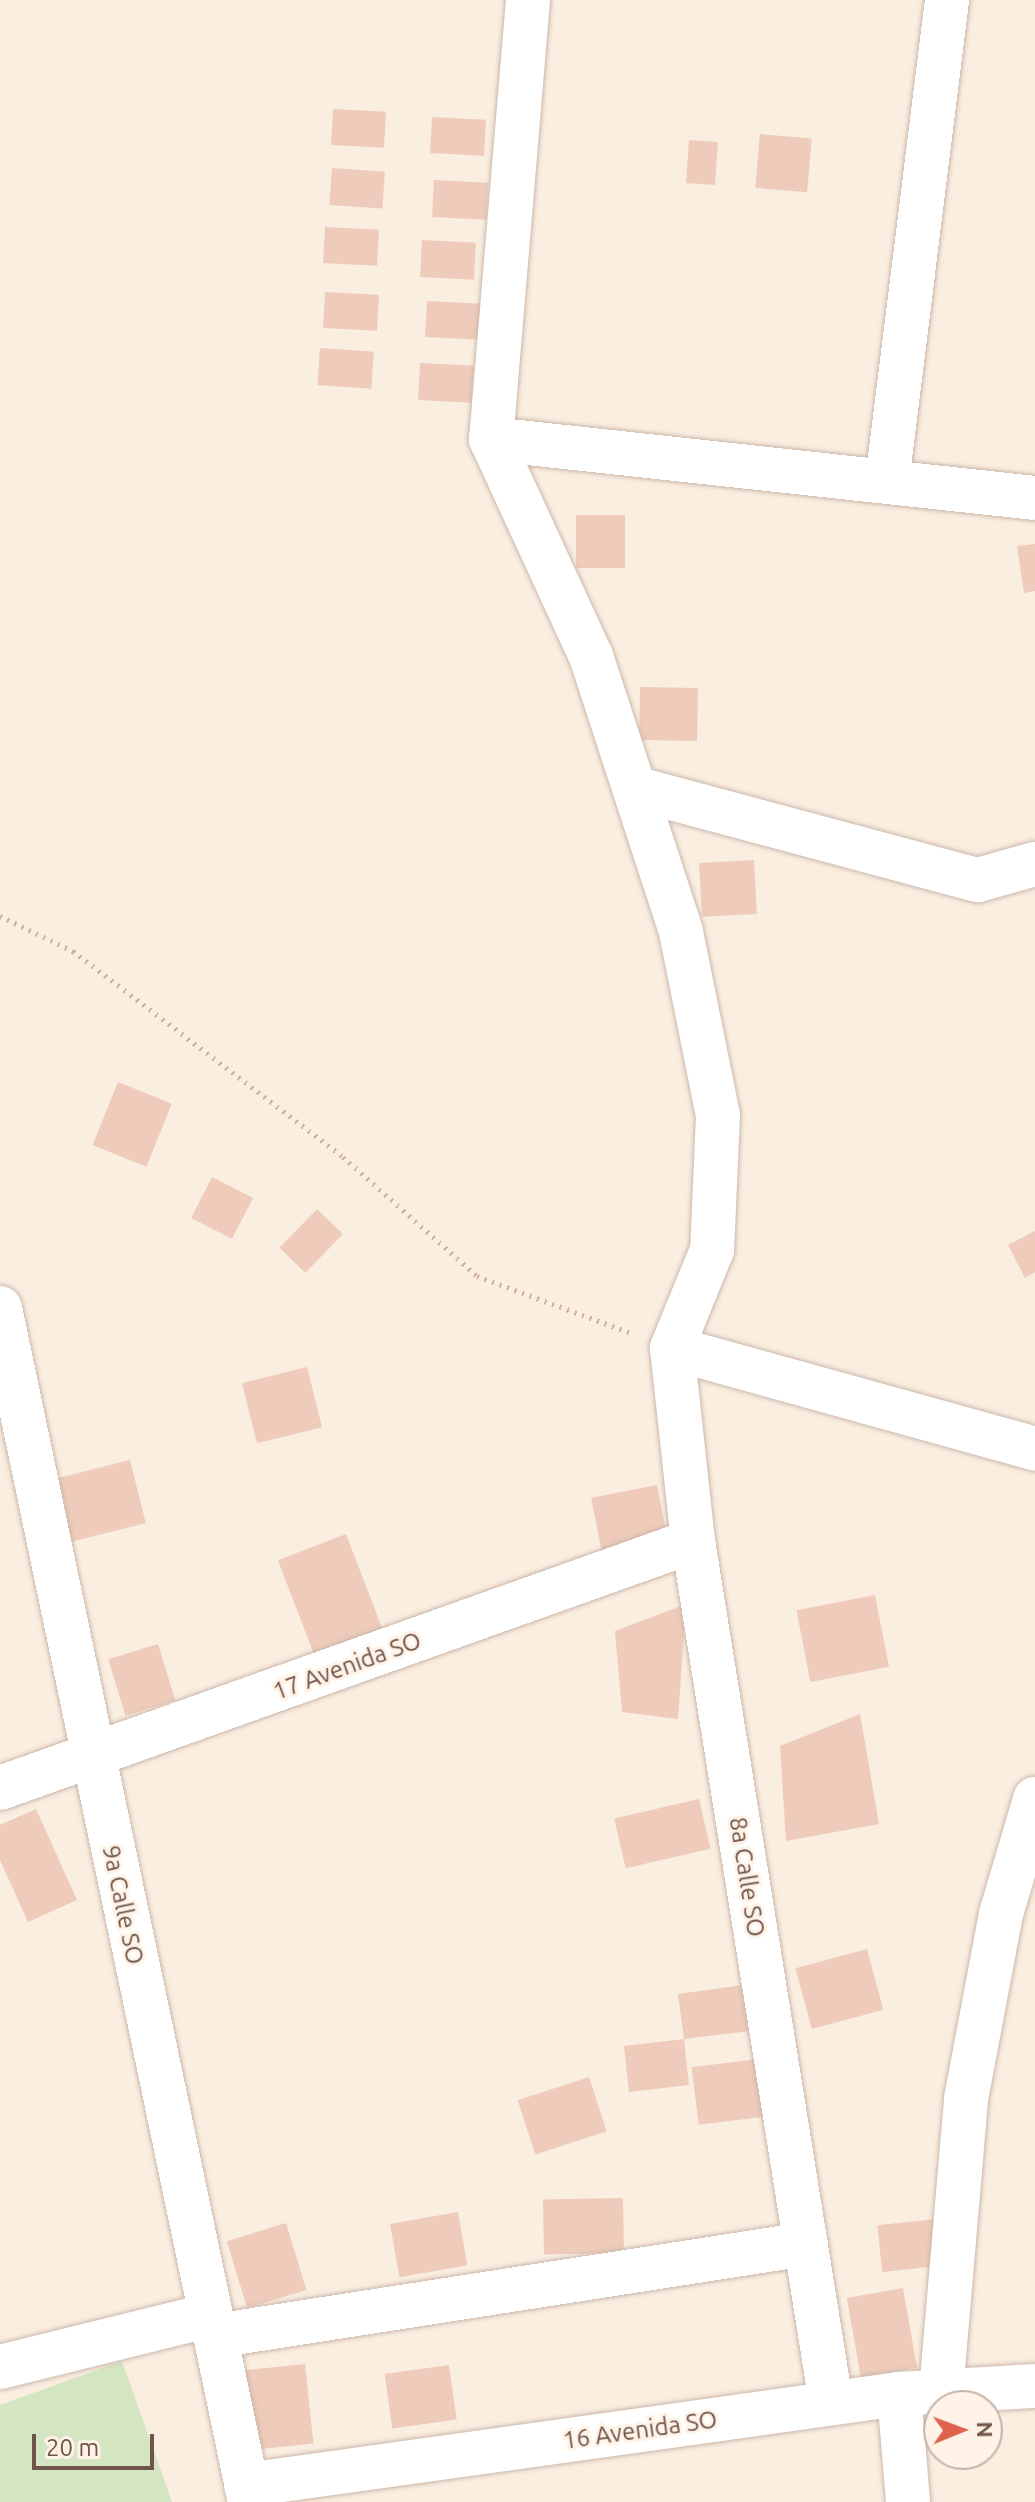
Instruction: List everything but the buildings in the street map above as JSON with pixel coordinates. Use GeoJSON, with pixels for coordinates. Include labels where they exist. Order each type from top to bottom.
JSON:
{"type":"FeatureCollection","features":[{"type":"Feature","properties":{"kind":"street"},"geometry":{"type":"LineString","coordinates":[[528,0],[491,439],[591,656],[681,932],[718,1115],[712,1250],[672,1348],[1035,1449]]}},
{"type":"Feature","properties":{"kind":"street"},"geometry":{"type":"LineString","coordinates":[[887,482],[947,0]]}},
{"type":"Feature","properties":{"kind":"street"},"geometry":{"type":"LineString","coordinates":[[491,439],[1035,498]]}},
{"type":"Feature","properties":{"kind":"street"},"geometry":{"type":"LineString","coordinates":[[634,788],[978,880],[1035,864]]}},
{"type":"Feature","properties":{"kind":"street","name":"9a Calle SO"},"geometry":{"type":"LineString","coordinates":[[0,1308],[91,1758],[248,2493]]}},
{"type":"Feature","properties":{"kind":"street","name":"8a Calle SO"},"geometry":{"type":"LineString","coordinates":[[672,1348],[693,1541],[831,2403]]}},
{"type":"Feature","properties":{"kind":"street","name":"17 Avenida SO"},"geometry":{"type":"LineString","coordinates":[[0,1788],[693,1541]]}},
{"type":"Feature","properties":{"kind":"street"},"geometry":{"type":"LineString","coordinates":[[908,2502],[920,2393],[966,2099],[1001,1914],[1035,1799]]}},
{"type":"Feature","properties":{"kind":"street"},"geometry":{"type":"LineString","coordinates":[[0,2367],[212,2326],[806,2244]]}},
{"type":"Feature","properties":{"kind":"street","name":"16 Avenida SO"},"geometry":{"type":"LineString","coordinates":[[248,2493],[831,2403],[920,2393],[1035,2386]]}},
{"type":"Feature","properties":{"kind":"path"},"geometry":{"type":"LineString","coordinates":[[0,916],[73,951],[343,1157],[477,1276],[672,1348]]}},
{"type":"Feature","properties":{"kind":"green space"},"geometry":{"type":"Polygon","coordinates":[[[122,2361],[172,2502],[0,2502],[0,2405],[122,2361]]]}}]}
